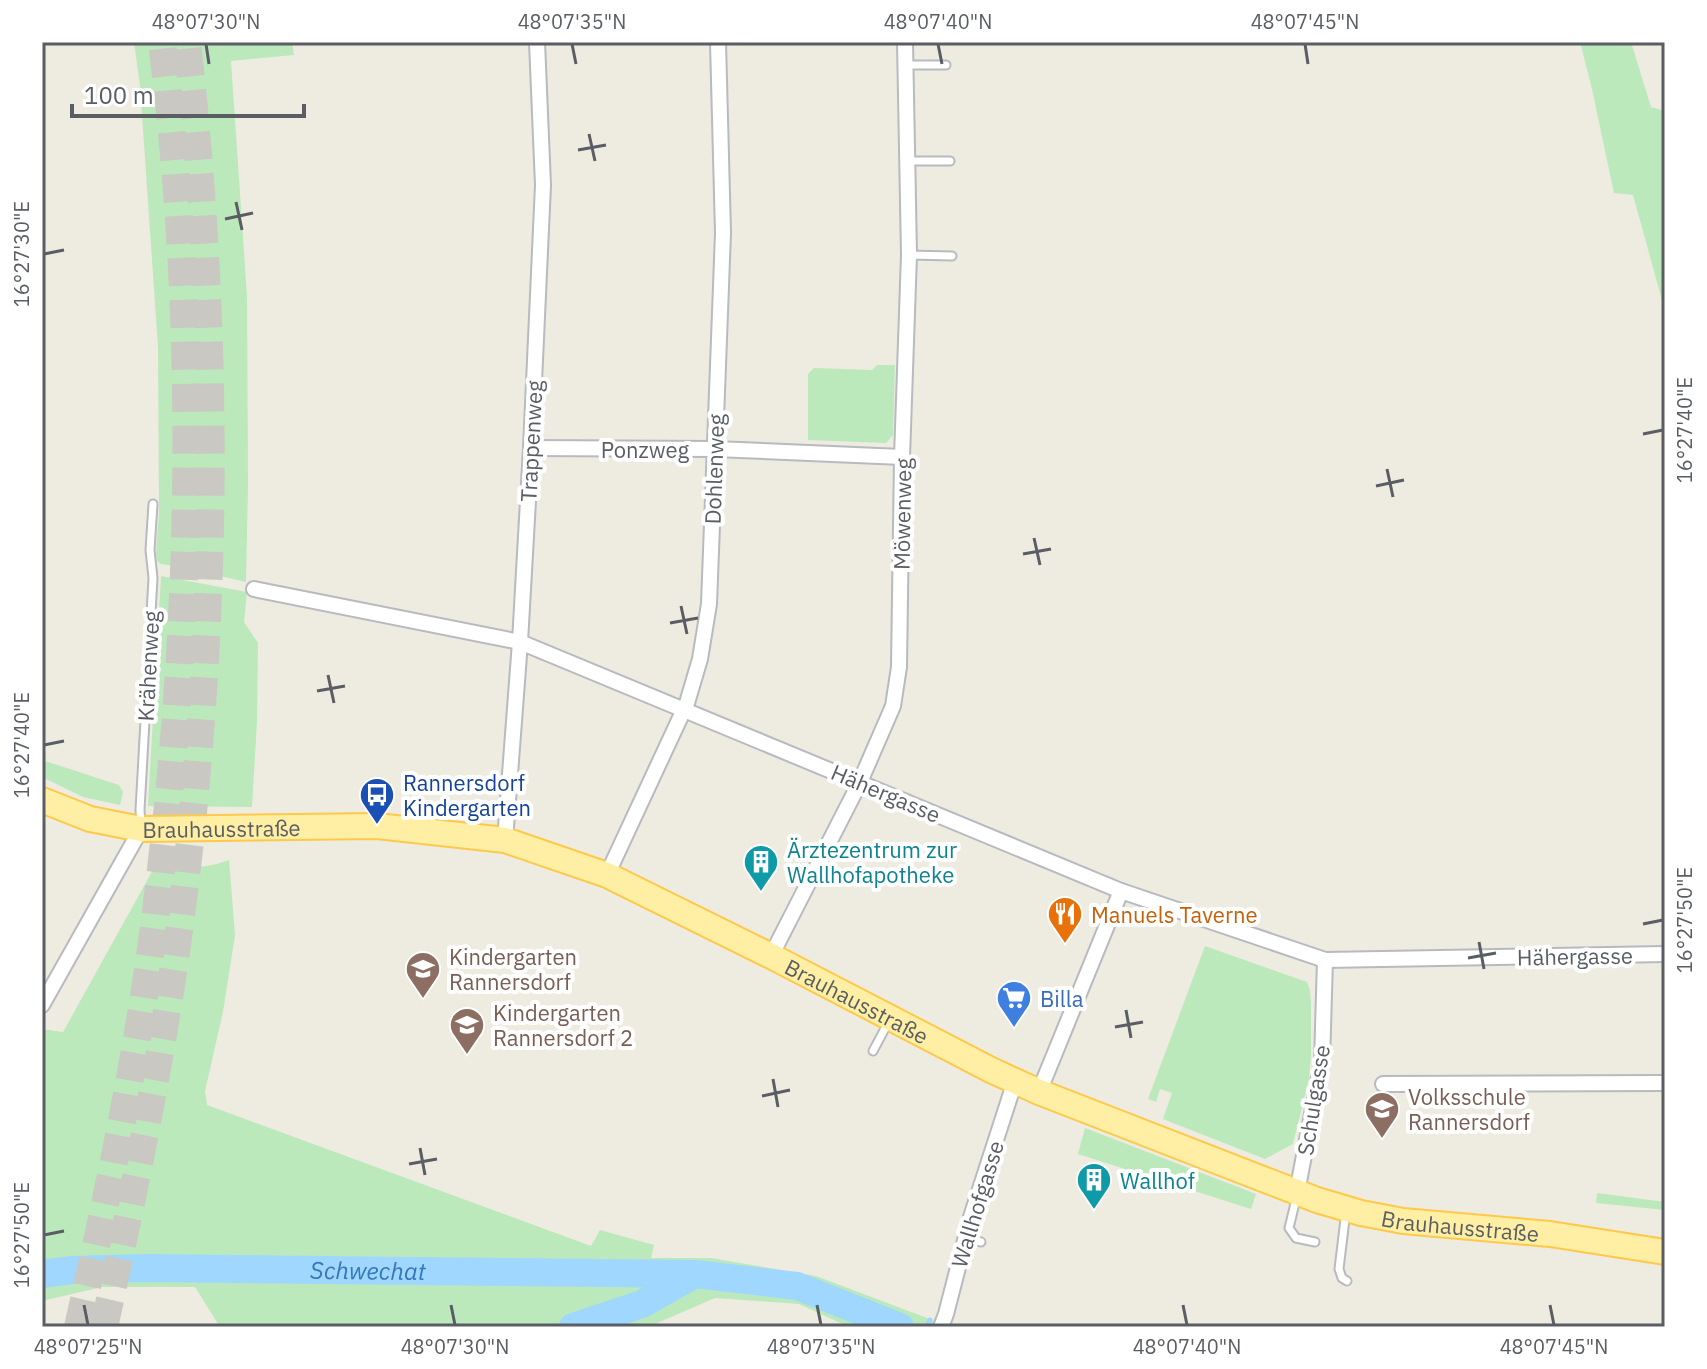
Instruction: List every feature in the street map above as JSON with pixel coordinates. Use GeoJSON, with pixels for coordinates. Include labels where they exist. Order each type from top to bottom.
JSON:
{"type":"FeatureCollection","features":[{"type":"Feature","properties":{"kind":"main road","name":"Brauhausstraße"},"geometry":{"type":"LineString","coordinates":[[42,800],[90,819],[141,829],[377,826],[505,840],[607,875],[1039,1092],[1297,1192],[1346,1209],[1403,1221],[1550,1234],[1665,1252]]}},
{"type":"Feature","properties":{"kind":"street","name":"Trappenweg"},"geometry":{"type":"LineString","coordinates":[[505,840],[520,642],[543,185],[537,42]]}},
{"type":"Feature","properties":{"kind":"street","name":"Dohlenweg"},"geometry":{"type":"LineString","coordinates":[[607,875],[683,710],[700,659],[709,604],[723,233],[718,42]]}},
{"type":"Feature","properties":{"kind":"street","name":"Möwenweg"},"geometry":{"type":"LineString","coordinates":[[771,956],[860,782],[893,706],[899,667],[909,255],[905,42]]}},
{"type":"Feature","properties":{"kind":"street","name":"Ponzweg"},"geometry":{"type":"LineString","coordinates":[[531,448],[715,449],[902,457]]}},
{"type":"Feature","properties":{"kind":"street","name":"Hähergasse"},"geometry":{"type":"LineString","coordinates":[[254,589],[520,642],[1121,891],[1325,960],[1665,954]]}},
{"type":"Feature","properties":{"kind":"street"},"geometry":{"type":"LineString","coordinates":[[42,1005],[141,829]]}},
{"type":"Feature","properties":{"kind":"street"},"geometry":{"type":"LineString","coordinates":[[1039,1092],[1121,891]]}},
{"type":"Feature","properties":{"kind":"street","name":"Schulgasse"},"geometry":{"type":"LineString","coordinates":[[1297,1192],[1322,1062],[1325,960]]}},
{"type":"Feature","properties":{"kind":"street","name":"Wallhofgasse"},"geometry":{"type":"LineString","coordinates":[[942,1324],[965,1238],[1015,1081]]}},
{"type":"Feature","properties":{"kind":"street"},"geometry":{"type":"LineString","coordinates":[[1383,1084],[1665,1083]]}},
{"type":"Feature","properties":{"kind":"lane"},"geometry":{"type":"LineString","coordinates":[[905,65],[946,65]]}},
{"type":"Feature","properties":{"kind":"lane"},"geometry":{"type":"LineString","coordinates":[[907,161],[950,161]]}},
{"type":"Feature","properties":{"kind":"lane"},"geometry":{"type":"LineString","coordinates":[[909,255],[952,256]]}},
{"type":"Feature","properties":{"kind":"lane","name":"Krähenweg"},"geometry":{"type":"LineString","coordinates":[[141,829],[153,578],[150,550],[153,504]]}},
{"type":"Feature","properties":{"kind":"lane"},"geometry":{"type":"LineString","coordinates":[[873,1051],[890,1019]]}},
{"type":"Feature","properties":{"kind":"lane"},"geometry":{"type":"LineString","coordinates":[[1297,1192],[1289,1228],[1296,1238],[1315,1242]]}},
{"type":"Feature","properties":{"kind":"lane"},"geometry":{"type":"LineString","coordinates":[[1346,1209],[1339,1269],[1342,1278],[1347,1281]]}},
{"type":"Feature","properties":{"kind":"lane"},"geometry":{"type":"LineString","coordinates":[[965,1238],[981,1242]]}},
{"type":"Feature","properties":{"kind":"green space"},"geometry":{"type":"Polygon","coordinates":[[[134,42],[292,42],[294,55],[231,61],[247,296],[246,582],[157,561],[158,347],[140,86],[134,42]]]}},
{"type":"Feature","properties":{"kind":"green space"},"geometry":{"type":"Polygon","coordinates":[[[1580,42],[1631,42],[1651,107],[1665,111],[1665,311],[1633,195],[1614,193],[1580,42]]]}},
{"type":"Feature","properties":{"kind":"green space"},"geometry":{"type":"Polygon","coordinates":[[[877,365],[895,365],[893,435],[886,443],[808,440],[808,374],[814,368],[872,370],[877,365]]]}},
{"type":"Feature","properties":{"kind":"green space"},"geometry":{"type":"Polygon","coordinates":[[[161,576],[247,592],[244,622],[258,643],[252,807],[148,806],[161,576]]]}},
{"type":"Feature","properties":{"kind":"green space"},"geometry":{"type":"Polygon","coordinates":[[[42,760],[119,785],[123,792],[120,805],[83,797],[42,777],[42,760]]]}},
{"type":"Feature","properties":{"kind":"green space"},"geometry":{"type":"Polygon","coordinates":[[[169,858],[199,866],[229,860],[235,935],[223,1012],[205,1091],[207,1105],[591,1246],[600,1230],[654,1245],[651,1258],[711,1258],[816,1276],[935,1321],[932,1327],[849,1327],[799,1304],[715,1298],[648,1327],[220,1327],[195,1287],[102,1287],[42,1301],[42,1029],[63,1032],[159,859],[169,858]]]}},
{"type":"Feature","properties":{"kind":"green space"},"geometry":{"type":"Polygon","coordinates":[[[1205,946],[1307,982],[1310,991],[1309,1079],[1293,1144],[1265,1159],[1163,1119],[1172,1093],[1160,1089],[1156,1102],[1148,1099],[1205,946]]]}},
{"type":"Feature","properties":{"kind":"green space"},"geometry":{"type":"Polygon","coordinates":[[[1085,1128],[1256,1194],[1251,1209],[1078,1154],[1085,1128]]]}},
{"type":"Feature","properties":{"kind":"green space"},"geometry":{"type":"Polygon","coordinates":[[[1597,1193],[1665,1202],[1665,1210],[1596,1203],[1597,1193]]]}},
{"type":"Feature","properties":{"kind":"waterway","name":"Schwechat"},"geometry":{"type":"LineString","coordinates":[[42,1274],[146,1268],[695,1274],[797,1286],[900,1327]]}},
{"type":"Feature","properties":{"kind":"waterway","name":"Schwechat"},"geometry":{"type":"LineString","coordinates":[[573,1327],[642,1304],[693,1275]]}},
{"type":"Feature","properties":{"kind":"waterway"},"geometry":{"type":"LineString","coordinates":[[927,1327],[930,1320]]}},
{"type":"Feature","properties":{"kind":"tunnel"},"geometry":{"type":"LineString","coordinates":[[78,1327],[114,1163],[144,997],[159,886],[179,675],[184,570],[185,358],[181,253],[162,42]]}},
{"type":"Feature","properties":{"kind":"tunnel"},"geometry":{"type":"LineString","coordinates":[[104,1327],[139,1165],[168,1002],[184,892],[204,680],[211,467],[209,361],[205,254],[187,42]]}},
{"type":"Feature","properties":{"kind":"place","name":"Rannersdorf Kindergarten"},"geometry":{"type":"Point","coordinates":[377,826]}},
{"type":"Feature","properties":{"kind":"place","name":"Ärztezentrum zur Wallhofapotheke"},"geometry":{"type":"Point","coordinates":[761,893]}},
{"type":"Feature","properties":{"kind":"place","name":"Manuels Taverne"},"geometry":{"type":"Point","coordinates":[1065,945]}},
{"type":"Feature","properties":{"kind":"place","name":"Kindergarten Rannersdorf"},"geometry":{"type":"Point","coordinates":[423,1000]}},
{"type":"Feature","properties":{"kind":"place","name":"Billa"},"geometry":{"type":"Point","coordinates":[1014,1029]}},
{"type":"Feature","properties":{"kind":"place","name":"Kindergarten Rannersdorf 2"},"geometry":{"type":"Point","coordinates":[467,1056]}},
{"type":"Feature","properties":{"kind":"place","name":"Volksschule Rannersdorf"},"geometry":{"type":"Point","coordinates":[1382,1140]}},
{"type":"Feature","properties":{"kind":"place","name":"Wallhof"},"geometry":{"type":"Point","coordinates":[1094,1211]}}]}
